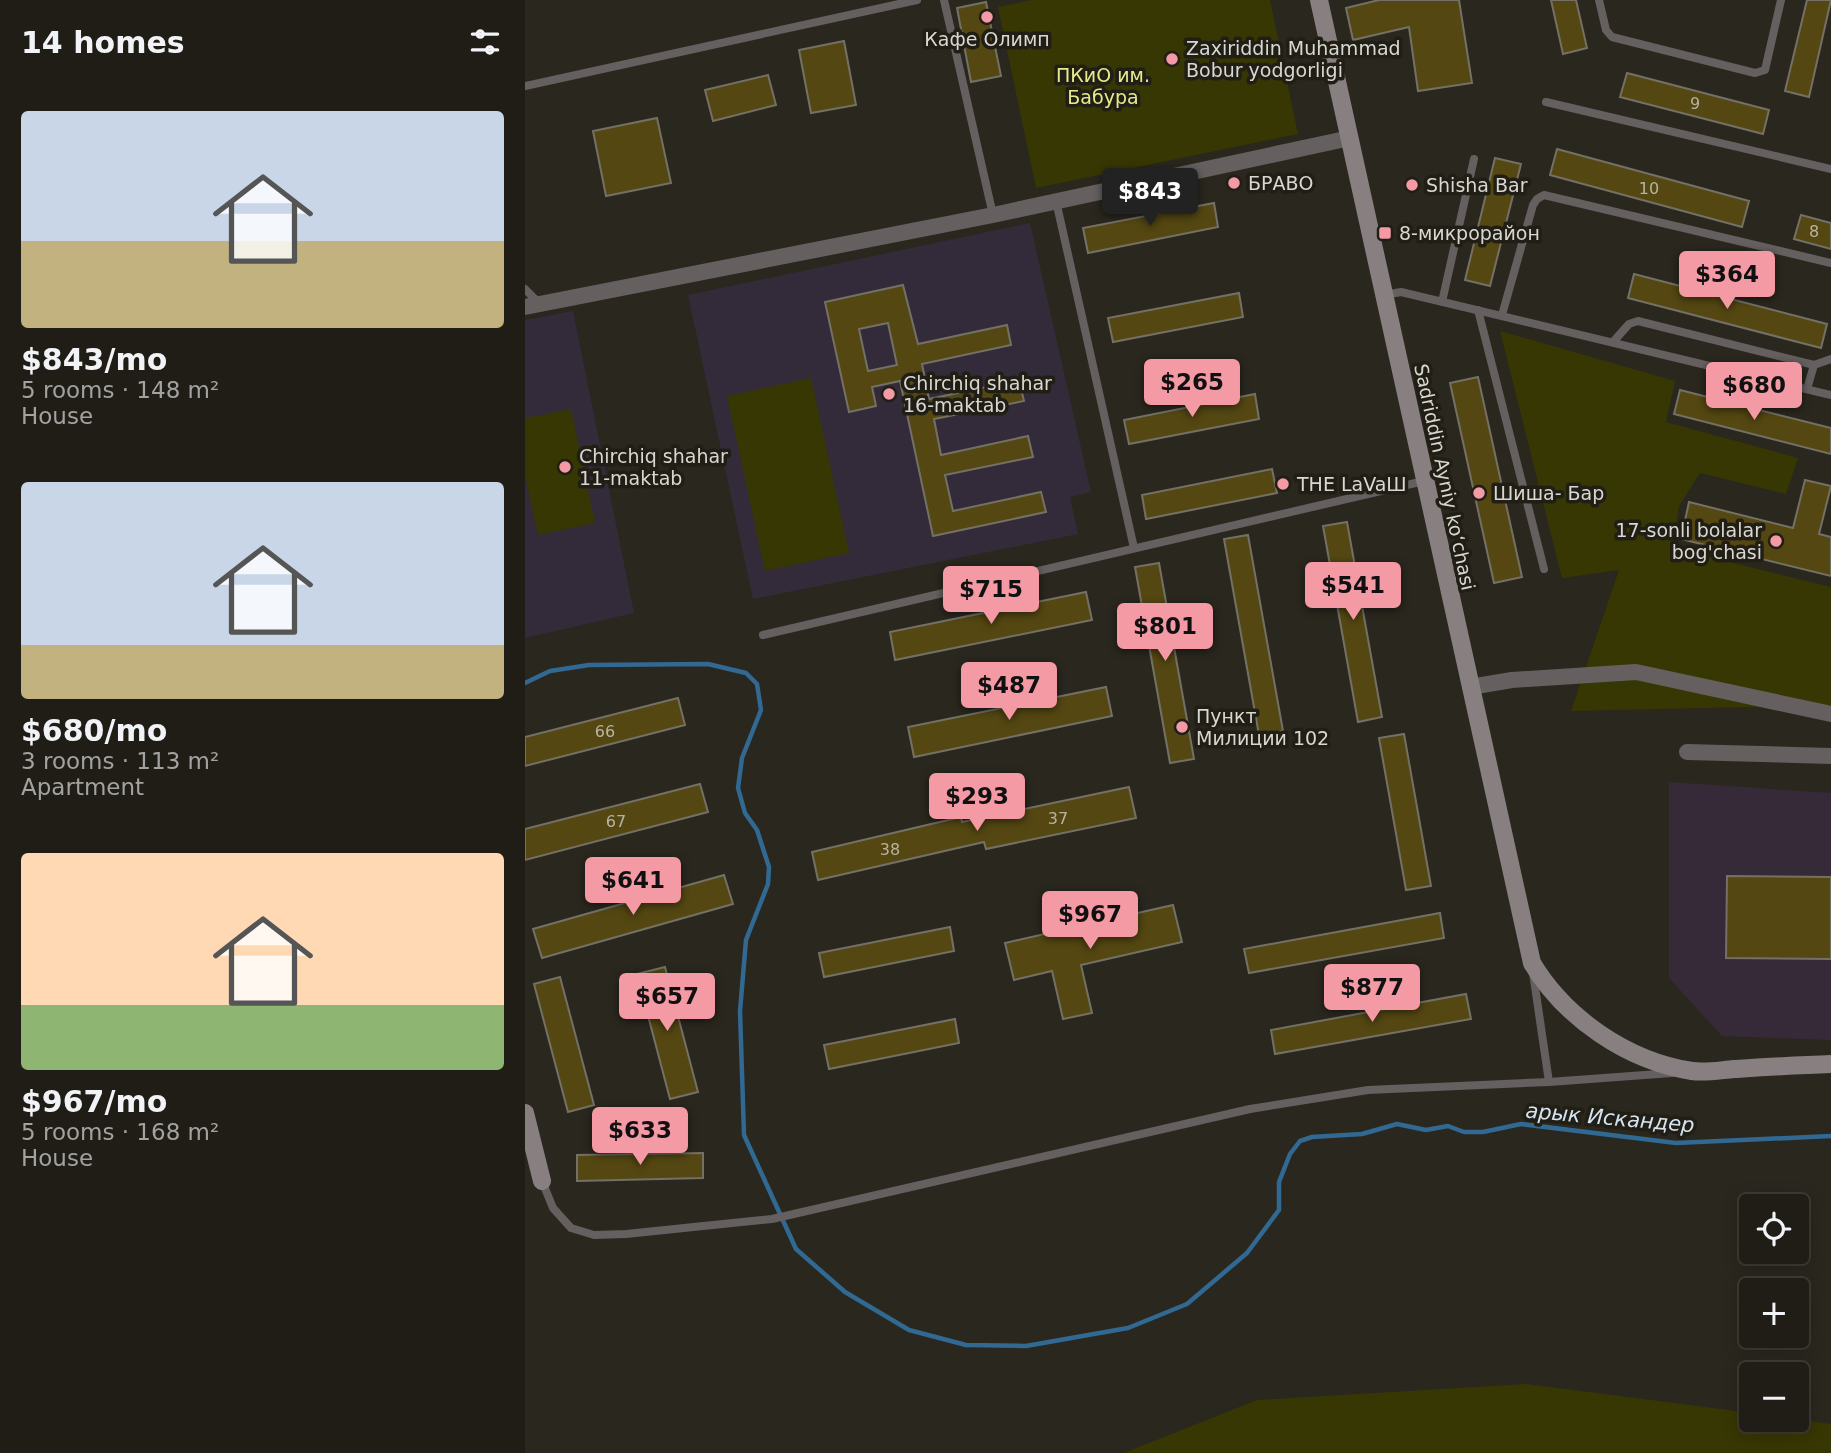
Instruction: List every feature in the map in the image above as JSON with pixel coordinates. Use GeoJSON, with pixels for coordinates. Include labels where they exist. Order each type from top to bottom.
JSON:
{"type":"FeatureCollection","features":[{"type":"Feature","properties":{"kind":"street","name":"Sadriddin Ayniy ko‘chasi"},"geometry":{"type":"LineString","coordinates":[[1319,0],[1532,963]]}},
{"type":"Feature","properties":{"kind":"street"},"geometry":{"type":"LineString","coordinates":[[533,305],[993,215],[1350,138]]}},
{"type":"Feature","properties":{"kind":"street"},"geometry":{"type":"LineString","coordinates":[[1470,687],[1511,680],[1636,673],[1831,714]]}},
{"type":"Feature","properties":{"kind":"street"},"geometry":{"type":"LineString","coordinates":[[1687,752],[1831,756]]}},
{"type":"Feature","properties":{"kind":"street"},"geometry":{"type":"LineString","coordinates":[[1532,963],[1544,984],[1598,1032],[1643,1056],[1694,1072],[1831,1063]]}},
{"type":"Feature","properties":{"kind":"street"},"geometry":{"type":"LineString","coordinates":[[525,1113],[542,1181]]}},
{"type":"Feature","properties":{"kind":"lane"},"geometry":{"type":"LineString","coordinates":[[525,86],[917,0]]}},
{"type":"Feature","properties":{"kind":"lane"},"geometry":{"type":"LineString","coordinates":[[944,0],[993,215]]}},
{"type":"Feature","properties":{"kind":"lane"},"geometry":{"type":"LineString","coordinates":[[1599,0],[1606,30],[1612,37],[1755,73],[1765,70],[1769,60],[1781,0]]}},
{"type":"Feature","properties":{"kind":"lane"},"geometry":{"type":"LineString","coordinates":[[1546,102],[1831,170]]}},
{"type":"Feature","properties":{"kind":"lane"},"geometry":{"type":"LineString","coordinates":[[1442,302],[1474,159]]}},
{"type":"Feature","properties":{"kind":"lane"},"geometry":{"type":"LineString","coordinates":[[1502,315],[1533,205],[1544,195],[1831,263]]}},
{"type":"Feature","properties":{"kind":"lane"},"geometry":{"type":"LineString","coordinates":[[1056,201],[1133,548]]}},
{"type":"Feature","properties":{"kind":"lane"},"geometry":{"type":"LineString","coordinates":[[525,289],[533,305]]}},
{"type":"Feature","properties":{"kind":"lane"},"geometry":{"type":"LineString","coordinates":[[1384,295],[1401,292],[1831,395]]}},
{"type":"Feature","properties":{"kind":"lane"},"geometry":{"type":"LineString","coordinates":[[1478,310],[1543,569]]}},
{"type":"Feature","properties":{"kind":"lane"},"geometry":{"type":"LineString","coordinates":[[1613,342],[1629,324],[1638,321],[1814,365],[1831,360]]}},
{"type":"Feature","properties":{"kind":"lane"},"geometry":{"type":"LineString","coordinates":[[1807,389],[1814,365]]}},
{"type":"Feature","properties":{"kind":"lane"},"geometry":{"type":"LineString","coordinates":[[762,635],[1424,481]]}},
{"type":"Feature","properties":{"kind":"lane"},"geometry":{"type":"LineString","coordinates":[[1532,963],[1549,1082]]}},
{"type":"Feature","properties":{"kind":"lane"},"geometry":{"type":"LineString","coordinates":[[542,1181],[548,1199],[565,1223],[587,1234],[610,1236],[772,1219],[1250,1109],[1368,1090],[1694,1072]]}},
{"type":"Feature","properties":{"kind":"shaded area","name":"Chirchiq shahar 16-maktab"},"geometry":{"type":"Polygon","coordinates":[[[1030,223],[1091,492],[1070,497],[1078,534],[753,599],[688,295],[1030,223]]]}},
{"type":"Feature","properties":{"kind":"shaded area","name":"Chirchiq shahar 11-maktab"},"geometry":{"type":"Polygon","coordinates":[[[573,311],[634,613],[525,638],[525,320],[573,311]]]}},
{"type":"Feature","properties":{"kind":"shaded area"},"geometry":{"type":"Polygon","coordinates":[[[1669,782],[1831,793],[1831,1040],[1722,1036],[1669,978],[1669,782]]]}},
{"type":"Feature","properties":{"kind":"green space","name":"ПКиО им. Бабура"},"geometry":{"type":"Polygon","coordinates":[[[1032,0],[1270,0],[1298,134],[1036,188],[998,7],[1032,0]]]}},
{"type":"Feature","properties":{"kind":"green space"},"geometry":{"type":"Polygon","coordinates":[[[1500,331],[1675,381],[1666,422],[1798,458],[1786,494],[1700,473],[1679,506],[1673,548],[1831,587],[1831,705],[1571,711],[1619,570],[1562,578],[1500,331]]]}},
{"type":"Feature","properties":{"kind":"green space"},"geometry":{"type":"Polygon","coordinates":[[[811,378],[849,553],[765,571],[727,396],[811,378]]]}},
{"type":"Feature","properties":{"kind":"green space"},"geometry":{"type":"Polygon","coordinates":[[[571,409],[595,523],[538,535],[525,475],[525,418],[571,409]]]}},
{"type":"Feature","properties":{"kind":"green space"},"geometry":{"type":"Polygon","coordinates":[[[1526,1384],[1739,1411],[1739,1432],[1809,1432],[1809,1421],[1831,1424],[1831,1453],[1124,1453],[1257,1400],[1526,1384]]]}},
{"type":"Feature","properties":{"kind":"building"},"geometry":{"type":"Polygon","coordinates":[[[1379,0],[1459,0],[1472,83],[1418,91],[1409,27],[1353,40],[1346,8],[1379,0]]]}},
{"type":"Feature","properties":{"kind":"building"},"geometry":{"type":"Polygon","coordinates":[[[1551,0],[1576,0],[1587,48],[1563,54],[1551,0]]]}},
{"type":"Feature","properties":{"kind":"building"},"geometry":{"type":"Polygon","coordinates":[[[1807,0],[1831,0],[1809,97],[1785,91],[1807,0]]]}},
{"type":"Feature","properties":{"kind":"building"},"geometry":{"type":"Polygon","coordinates":[[[986,2],[1001,76],[971,82],[957,8],[986,2]]]}},
{"type":"Feature","properties":{"kind":"building"},"geometry":{"type":"Polygon","coordinates":[[[844,41],[856,105],[811,113],[799,50],[844,41]]]}},
{"type":"Feature","properties":{"kind":"building"},"geometry":{"type":"Polygon","coordinates":[[[1627,73],[1769,110],[1763,134],[1620,97],[1627,73]]]}},
{"type":"Feature","properties":{"kind":"building"},"geometry":{"type":"Polygon","coordinates":[[[768,75],[776,105],[713,121],[705,90],[768,75]]]}},
{"type":"Feature","properties":{"kind":"building"},"geometry":{"type":"Polygon","coordinates":[[[657,118],[671,183],[606,196],[593,131],[657,118]]]}},
{"type":"Feature","properties":{"kind":"building"},"geometry":{"type":"Polygon","coordinates":[[[1557,149],[1749,201],[1742,227],[1550,175],[1557,149]]]}},
{"type":"Feature","properties":{"kind":"building"},"geometry":{"type":"Polygon","coordinates":[[[1495,158],[1521,164],[1490,286],[1465,280],[1495,158]]]}},
{"type":"Feature","properties":{"kind":"building"},"geometry":{"type":"Polygon","coordinates":[[[1214,203],[1218,227],[1088,253],[1083,228],[1214,203]]]}},
{"type":"Feature","properties":{"kind":"building"},"geometry":{"type":"Polygon","coordinates":[[[1801,215],[1831,223],[1831,249],[1794,239],[1801,215]]]}},
{"type":"Feature","properties":{"kind":"building"},"geometry":{"type":"Polygon","coordinates":[[[1634,274],[1827,324],[1821,348],[1628,298],[1634,274]]]}},
{"type":"Feature","properties":{"kind":"building"},"geometry":{"type":"Polygon","coordinates":[[[903,285],[918,344],[1007,325],[1011,345],[922,364],[929,399],[1019,380],[1024,401],[934,419],[941,455],[1028,436],[1033,457],[945,475],[953,511],[1041,492],[1046,512],[933,536],[900,381],[872,387],[876,406],[849,412],[825,302],[903,285]],[[888,323],[859,329],[868,371],[897,365],[888,323]]]}},
{"type":"Feature","properties":{"kind":"building"},"geometry":{"type":"Polygon","coordinates":[[[1239,293],[1243,317],[1113,342],[1108,318],[1239,293]]]}},
{"type":"Feature","properties":{"kind":"building"},"geometry":{"type":"Polygon","coordinates":[[[1478,377],[1522,577],[1494,583],[1450,383],[1478,377]]]}},
{"type":"Feature","properties":{"kind":"building"},"geometry":{"type":"Polygon","coordinates":[[[1680,390],[1831,428],[1831,454],[1674,414],[1680,390]]]}},
{"type":"Feature","properties":{"kind":"building"},"geometry":{"type":"Polygon","coordinates":[[[1255,394],[1259,419],[1129,444],[1124,420],[1255,394]]]}},
{"type":"Feature","properties":{"kind":"building"},"geometry":{"type":"Polygon","coordinates":[[[1272,469],[1277,493],[1146,519],[1142,495],[1272,469]]]}},
{"type":"Feature","properties":{"kind":"building"},"geometry":{"type":"Polygon","coordinates":[[[1805,480],[1831,486],[1819,534],[1831,537],[1831,576],[1681,539],[1689,502],[1793,528],[1805,480]]]}},
{"type":"Feature","properties":{"kind":"building"},"geometry":{"type":"Polygon","coordinates":[[[1347,522],[1382,717],[1358,722],[1323,526],[1347,522]]]}},
{"type":"Feature","properties":{"kind":"building"},"geometry":{"type":"Polygon","coordinates":[[[1248,535],[1283,731],[1259,735],[1224,539],[1248,535]]]}},
{"type":"Feature","properties":{"kind":"building"},"geometry":{"type":"Polygon","coordinates":[[[1159,563],[1194,759],[1170,763],[1135,567],[1159,563]]]}},
{"type":"Feature","properties":{"kind":"building"},"geometry":{"type":"Polygon","coordinates":[[[1086,592],[1092,620],[895,660],[890,632],[1086,592]]]}},
{"type":"Feature","properties":{"kind":"building"},"geometry":{"type":"Polygon","coordinates":[[[1106,687],[1112,716],[914,757],[908,727],[1106,687]]]}},
{"type":"Feature","properties":{"kind":"building"},"geometry":{"type":"Polygon","coordinates":[[[678,698],[685,725],[525,766],[525,737],[678,698]]]}},
{"type":"Feature","properties":{"kind":"building"},"geometry":{"type":"Polygon","coordinates":[[[1404,734],[1431,886],[1406,890],[1379,738],[1404,734]]]}},
{"type":"Feature","properties":{"kind":"building"},"geometry":{"type":"Polygon","coordinates":[[[700,784],[708,812],[525,860],[525,829],[700,784]]]}},
{"type":"Feature","properties":{"kind":"building"},"geometry":{"type":"Polygon","coordinates":[[[1129,787],[1136,818],[986,849],[984,842],[818,880],[812,852],[961,817],[962,822],[1129,787]]]}},
{"type":"Feature","properties":{"kind":"building"},"geometry":{"type":"Polygon","coordinates":[[[724,875],[733,904],[542,958],[533,929],[724,875]]]}},
{"type":"Feature","properties":{"kind":"building"},"geometry":{"type":"Polygon","coordinates":[[[1727,876],[1831,877],[1831,959],[1726,958],[1727,876]]]}},
{"type":"Feature","properties":{"kind":"building"},"geometry":{"type":"Polygon","coordinates":[[[1173,905],[1182,942],[1081,965],[1092,1013],[1063,1019],[1052,971],[1014,980],[1005,943],[1173,905]]]}},
{"type":"Feature","properties":{"kind":"building"},"geometry":{"type":"Polygon","coordinates":[[[1440,913],[1444,938],[1249,973],[1244,949],[1440,913]]]}},
{"type":"Feature","properties":{"kind":"building"},"geometry":{"type":"Polygon","coordinates":[[[950,927],[954,951],[824,977],[819,953],[950,927]]]}},
{"type":"Feature","properties":{"kind":"building"},"geometry":{"type":"Polygon","coordinates":[[[665,967],[698,1092],[670,1099],[637,974],[665,967]]]}},
{"type":"Feature","properties":{"kind":"building"},"geometry":{"type":"Polygon","coordinates":[[[560,977],[594,1105],[568,1112],[534,984],[560,977]]]}},
{"type":"Feature","properties":{"kind":"building"},"geometry":{"type":"Polygon","coordinates":[[[1466,994],[1471,1019],[1275,1054],[1271,1030],[1466,994]]]}},
{"type":"Feature","properties":{"kind":"building"},"geometry":{"type":"Polygon","coordinates":[[[955,1019],[959,1043],[829,1069],[824,1045],[955,1019]]]}},
{"type":"Feature","properties":{"kind":"building"},"geometry":{"type":"Polygon","coordinates":[[[703,1153],[703,1178],[577,1181],[577,1155],[703,1153]]]}},
{"type":"Feature","properties":{"kind":"waterway","name":"арык Искандер"},"geometry":{"type":"LineString","coordinates":[[525,683],[550,671],[589,665],[708,664],[746,673],[757,684],[761,710],[742,758],[738,788],[745,813],[757,830],[769,867],[768,884],[746,940],[740,1011],[744,1135],[796,1249],[845,1292],[909,1330],[966,1345],[1026,1346],[1128,1328],[1187,1304],[1247,1253],[1279,1210],[1279,1182],[1290,1154],[1300,1141],[1312,1137],[1362,1134],[1397,1124],[1426,1130],[1448,1126],[1464,1132],[1483,1132],[1521,1124],[1676,1143],[1831,1136]]}},
{"type":"Feature","properties":{"kind":"place","name":"Кафе Олимп"},"geometry":{"type":"Point","coordinates":[987,17]}},
{"type":"Feature","properties":{"kind":"place","name":"Zaxiriddin Muhammad Bobur yodgorligi"},"geometry":{"type":"Point","coordinates":[1172,59]}},
{"type":"Feature","properties":{"kind":"place","name":"БРАВО"},"geometry":{"type":"Point","coordinates":[1234,183]}},
{"type":"Feature","properties":{"kind":"place","name":"Shisha Bar"},"geometry":{"type":"Point","coordinates":[1412,185]}},
{"type":"Feature","properties":{"kind":"place","name":"8-микрорайон"},"geometry":{"type":"Point","coordinates":[1385,233]}},
{"type":"Feature","properties":{"kind":"place","name":"Chirchiq shahar 16-maktab"},"geometry":{"type":"Point","coordinates":[889,394]}},
{"type":"Feature","properties":{"kind":"place","name":"Chirchiq shahar 11-maktab"},"geometry":{"type":"Point","coordinates":[565,467]}},
{"type":"Feature","properties":{"kind":"place","name":"THE LaVaШ"},"geometry":{"type":"Point","coordinates":[1283,484]}},
{"type":"Feature","properties":{"kind":"place","name":"Шиша- Бар"},"geometry":{"type":"Point","coordinates":[1479,493]}},
{"type":"Feature","properties":{"kind":"place","name":"17-sonli bolalar bog'chasi"},"geometry":{"type":"Point","coordinates":[1776,541]}},
{"type":"Feature","properties":{"kind":"place","name":"Пункт Милиции 102"},"geometry":{"type":"Point","coordinates":[1182,727]}}]}
